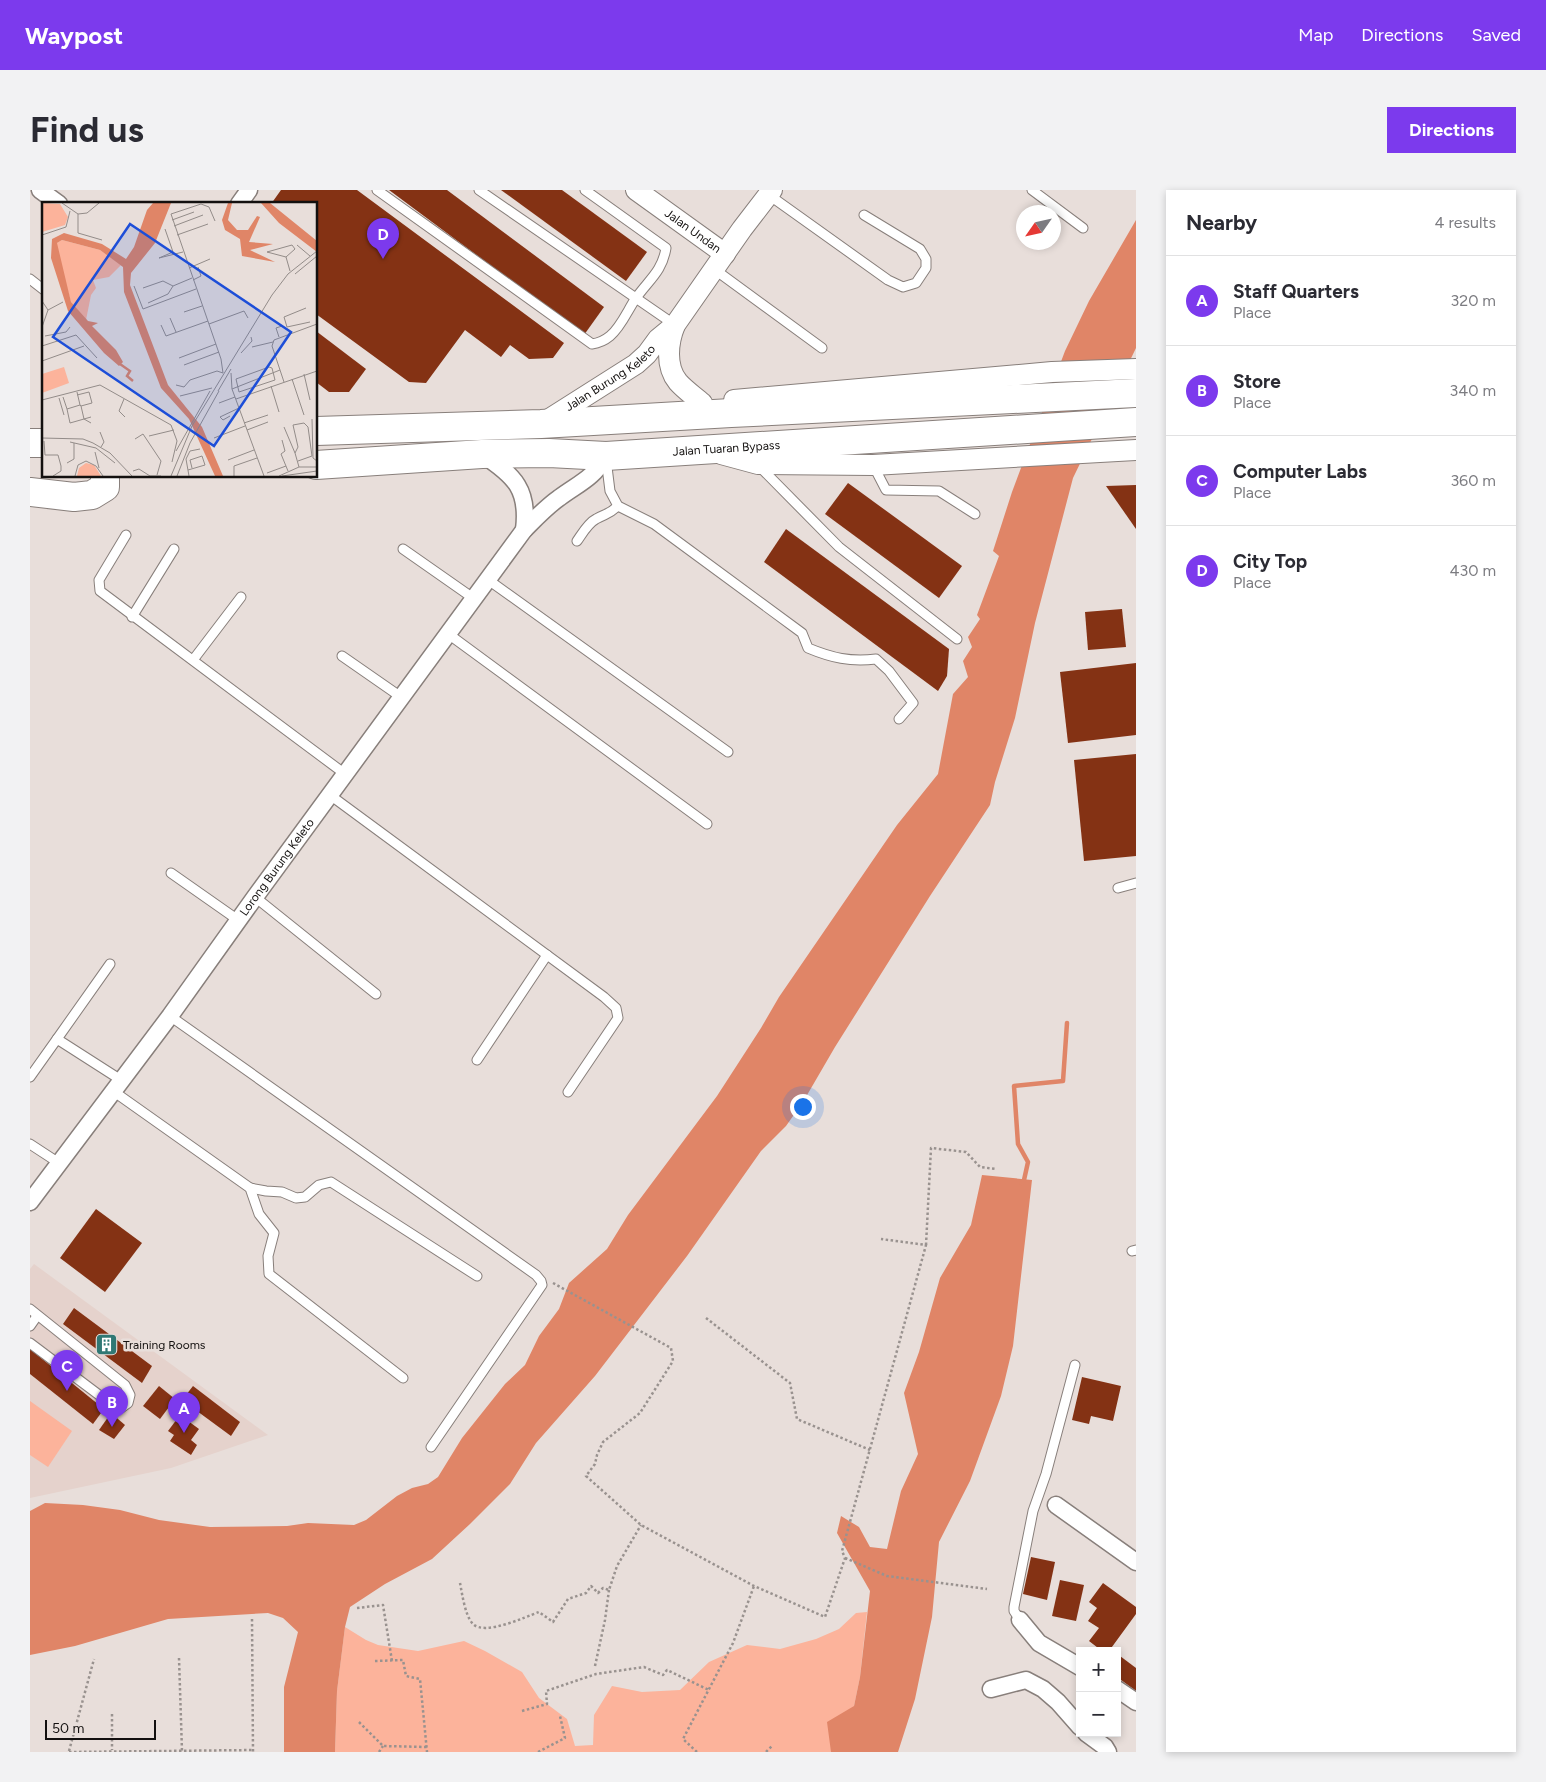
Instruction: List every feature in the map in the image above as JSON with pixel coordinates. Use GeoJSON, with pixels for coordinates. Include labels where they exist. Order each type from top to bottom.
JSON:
{"type":"FeatureCollection","features":[{"type":"Feature","properties":{"kind":"highway"},"geometry":{"type":"LineString","coordinates":[[318,431],[541,424],[1126,393]]}},
{"type":"Feature","properties":{"kind":"highway"},"geometry":{"type":"LineString","coordinates":[[318,412],[346,416],[376,416],[399,428]]}},
{"type":"Feature","properties":{"kind":"highway","name":"Jalan Tuaran Bypass"},"geometry":{"type":"LineString","coordinates":[[318,465],[482,454],[549,453],[606,456],[1099,426],[1136,422]]}},
{"type":"Feature","properties":{"kind":"highway"},"geometry":{"type":"LineString","coordinates":[[318,451],[452,446],[482,454]]}},
{"type":"Feature","properties":{"kind":"highway"},"geometry":{"type":"LineString","coordinates":[[30,492],[74,497],[92,496],[105,487],[105,478]]}},
{"type":"Feature","properties":{"kind":"street"},"geometry":{"type":"LineString","coordinates":[[40,190],[56,202]]}},
{"type":"Feature","properties":{"kind":"street"},"geometry":{"type":"LineString","coordinates":[[240,202],[249,190]]}},
{"type":"Feature","properties":{"kind":"street","name":"Jalan Undan"},"geometry":{"type":"LineString","coordinates":[[636,190],[719,262]]}},
{"type":"Feature","properties":{"kind":"street","name":"Jalan Burung Keleto"},"geometry":{"type":"LineString","coordinates":[[702,403],[677,381],[669,356],[669,339],[675,325],[770,192]]}},
{"type":"Feature","properties":{"kind":"street","name":"Jalan Burung Keleto"},"geometry":{"type":"LineString","coordinates":[[541,424],[636,364],[647,354],[658,339],[675,325]]}},
{"type":"Feature","properties":{"kind":"street"},"geometry":{"type":"LineString","coordinates":[[541,424],[620,410],[1052,372],[1136,369]]}},
{"type":"Feature","properties":{"kind":"street"},"geometry":{"type":"LineString","coordinates":[[707,450],[758,464],[873,465],[1136,450]]}},
{"type":"Feature","properties":{"kind":"street"},"geometry":{"type":"LineString","coordinates":[[482,454],[511,476],[524,496],[526,512],[524,530]]}},
{"type":"Feature","properties":{"kind":"street","name":"Lorong Burung Keleto"},"geometry":{"type":"LineString","coordinates":[[30,1202],[170,1016],[401,696],[524,530],[559,498],[599,469],[606,456]]}},
{"type":"Feature","properties":{"kind":"street"},"geometry":{"type":"LineString","coordinates":[[1056,1505],[1136,1562]]}},
{"type":"Feature","properties":{"kind":"street"},"geometry":{"type":"LineString","coordinates":[[1020,1620],[1038,1643],[1076,1665]]}},
{"type":"Feature","properties":{"kind":"street"},"geometry":{"type":"LineString","coordinates":[[992,1689],[1026,1680],[1043,1689],[1058,1702],[1076,1722]]}},
{"type":"Feature","properties":{"kind":"street"},"geometry":{"type":"LineString","coordinates":[[1121,1692],[1136,1702]]}},
{"type":"Feature","properties":{"kind":"street"},"geometry":{"type":"LineString","coordinates":[[1091,1737],[1105,1747],[1108,1752]]}},
{"type":"Feature","properties":{"kind":"lane"},"geometry":{"type":"LineString","coordinates":[[377,190],[592,344],[601,342],[611,335],[636,298],[653,279],[664,260],[666,248],[585,190]]}},
{"type":"Feature","properties":{"kind":"lane"},"geometry":{"type":"LineString","coordinates":[[480,190],[675,325]]}},
{"type":"Feature","properties":{"kind":"lane"},"geometry":{"type":"LineString","coordinates":[[1032,190],[1083,228]]}},
{"type":"Feature","properties":{"kind":"lane"},"geometry":{"type":"LineString","coordinates":[[770,192],[888,280],[903,287],[916,284],[926,268],[926,259],[920,249],[864,215]]}},
{"type":"Feature","properties":{"kind":"lane"},"geometry":{"type":"LineString","coordinates":[[719,262],[822,348]]}},
{"type":"Feature","properties":{"kind":"lane"},"geometry":{"type":"LineString","coordinates":[[30,279],[42,288]]}},
{"type":"Feature","properties":{"kind":"lane"},"geometry":{"type":"LineString","coordinates":[[606,456],[610,491],[618,506],[654,524],[802,633],[808,648],[833,658],[862,661],[876,659],[896,678],[913,703],[899,719]]}},
{"type":"Feature","properties":{"kind":"lane"},"geometry":{"type":"LineString","coordinates":[[758,464],[762,471],[838,547],[957,639]]}},
{"type":"Feature","properties":{"kind":"lane"},"geometry":{"type":"LineString","coordinates":[[873,465],[886,490],[939,491],[975,514]]}},
{"type":"Feature","properties":{"kind":"lane"},"geometry":{"type":"LineString","coordinates":[[577,541],[589,524],[595,519],[608,515],[618,506]]}},
{"type":"Feature","properties":{"kind":"lane"},"geometry":{"type":"LineString","coordinates":[[126,535],[99,580],[100,592],[346,774]]}},
{"type":"Feature","properties":{"kind":"lane"},"geometry":{"type":"LineString","coordinates":[[132,616],[174,549]]}},
{"type":"Feature","properties":{"kind":"lane"},"geometry":{"type":"LineString","coordinates":[[403,550],[473,598]]}},
{"type":"Feature","properties":{"kind":"lane"},"geometry":{"type":"LineString","coordinates":[[487,579],[728,752]]}},
{"type":"Feature","properties":{"kind":"lane"},"geometry":{"type":"LineString","coordinates":[[193,660],[241,597]]}},
{"type":"Feature","properties":{"kind":"lane"},"geometry":{"type":"LineString","coordinates":[[447,633],[707,824]]}},
{"type":"Feature","properties":{"kind":"lane"},"geometry":{"type":"LineString","coordinates":[[342,656],[401,696]]}},
{"type":"Feature","properties":{"kind":"lane"},"geometry":{"type":"LineString","coordinates":[[330,795],[604,997],[616,1008],[618,1018],[568,1092]]}},
{"type":"Feature","properties":{"kind":"lane"},"geometry":{"type":"LineString","coordinates":[[171,873],[238,920]]}},
{"type":"Feature","properties":{"kind":"lane"},"geometry":{"type":"LineString","coordinates":[[1118,888],[1136,883]]}},
{"type":"Feature","properties":{"kind":"lane"},"geometry":{"type":"LineString","coordinates":[[255,897],[376,994]]}},
{"type":"Feature","properties":{"kind":"lane"},"geometry":{"type":"LineString","coordinates":[[476,1060],[547,955]]}},
{"type":"Feature","properties":{"kind":"lane"},"geometry":{"type":"LineString","coordinates":[[30,1077],[110,964]]}},
{"type":"Feature","properties":{"kind":"lane"},"geometry":{"type":"LineString","coordinates":[[170,1016],[536,1275],[541,1281],[542,1285],[431,1447]]}},
{"type":"Feature","properties":{"kind":"lane"},"geometry":{"type":"LineString","coordinates":[[58,1039],[250,1188],[282,1192],[296,1198],[305,1197],[319,1185],[331,1182],[477,1276]]}},
{"type":"Feature","properties":{"kind":"lane"},"geometry":{"type":"LineString","coordinates":[[30,1144],[59,1163]]}},
{"type":"Feature","properties":{"kind":"lane"},"geometry":{"type":"LineString","coordinates":[[250,1188],[259,1214],[274,1233],[268,1256],[268,1274],[403,1378]]}},
{"type":"Feature","properties":{"kind":"lane"},"geometry":{"type":"LineString","coordinates":[[30,1309],[125,1385],[130,1395],[128,1403],[121,1408],[111,1404],[30,1343]]}},
{"type":"Feature","properties":{"kind":"lane"},"geometry":{"type":"LineString","coordinates":[[30,1326],[37,1316]]}},
{"type":"Feature","properties":{"kind":"lane"},"geometry":{"type":"LineString","coordinates":[[1020,1620],[1014,1611],[1014,1607],[1033,1511],[1048,1466],[1076,1365]]}},
{"type":"Feature","properties":{"kind":"path"},"geometry":{"type":"LineString","coordinates":[[550,1281],[671,1348],[673,1361],[647,1403],[640,1413],[604,1442],[597,1455],[595,1464],[586,1476],[642,1525],[754,1586],[825,1617],[845,1558],[842,1551],[926,1245],[931,1148],[966,1152],[980,1167],[996,1169]]}},
{"type":"Feature","properties":{"kind":"path"},"geometry":{"type":"LineString","coordinates":[[881,1239],[926,1245]]}},
{"type":"Feature","properties":{"kind":"path"},"geometry":{"type":"LineString","coordinates":[[706,1318],[790,1383],[797,1419],[870,1450]]}},
{"type":"Feature","properties":{"kind":"path"},"geometry":{"type":"LineString","coordinates":[[595,1666],[605,1620],[609,1590],[617,1566],[642,1525]]}},
{"type":"Feature","properties":{"kind":"path"},"geometry":{"type":"LineString","coordinates":[[845,1558],[887,1576],[987,1589]]}},
{"type":"Feature","properties":{"kind":"path"},"geometry":{"type":"LineString","coordinates":[[460,1583],[464,1605],[472,1624],[482,1629],[508,1625],[539,1612],[552,1622],[568,1599],[586,1592],[591,1586],[598,1593],[603,1588],[609,1590]]}},
{"type":"Feature","properties":{"kind":"path"},"geometry":{"type":"LineString","coordinates":[[697,1752],[683,1739],[733,1643],[754,1586]]}},
{"type":"Feature","properties":{"kind":"path"},"geometry":{"type":"LineString","coordinates":[[357,1608],[383,1605],[392,1661]]}},
{"type":"Feature","properties":{"kind":"path"},"geometry":{"type":"LineString","coordinates":[[94,1659],[69,1752],[112,1750],[253,1751],[252,1619]]}},
{"type":"Feature","properties":{"kind":"path"},"geometry":{"type":"LineString","coordinates":[[179,1658],[182,1751]]}},
{"type":"Feature","properties":{"kind":"path"},"geometry":{"type":"LineString","coordinates":[[375,1661],[404,1660],[406,1676],[420,1680],[427,1752]]}},
{"type":"Feature","properties":{"kind":"path"},"geometry":{"type":"LineString","coordinates":[[522,1710],[547,1704],[546,1691],[596,1674],[644,1667],[663,1675],[667,1670],[709,1690]]}},
{"type":"Feature","properties":{"kind":"path"},"geometry":{"type":"LineString","coordinates":[[112,1714],[112,1750]]}},
{"type":"Feature","properties":{"kind":"path"},"geometry":{"type":"LineString","coordinates":[[538,1752],[565,1738],[560,1716]]}},
{"type":"Feature","properties":{"kind":"path"},"geometry":{"type":"LineString","coordinates":[[359,1722],[383,1746],[427,1747]]}},
{"type":"Feature","properties":{"kind":"path"},"geometry":{"type":"LineString","coordinates":[[379,1752],[383,1746]]}},
{"type":"Feature","properties":{"kind":"path"},"geometry":{"type":"LineString","coordinates":[[766,1752],[772,1746]]}},
{"type":"Feature","properties":{"kind":"shaded area"},"geometry":{"type":"Polygon","coordinates":[[[1136,220],[1136,348],[1073,478],[1035,623],[1015,718],[995,782],[990,805],[930,896],[835,1047],[803,1102],[786,1126],[761,1151],[687,1256],[595,1376],[536,1443],[510,1484],[432,1559],[385,1584],[350,1607],[345,1627],[337,1691],[335,1752],[284,1752],[284,1687],[298,1632],[283,1618],[268,1613],[168,1619],[75,1646],[30,1655],[30,1511],[45,1503],[83,1505],[120,1510],[159,1520],[210,1527],[287,1526],[308,1523],[354,1525],[366,1520],[397,1496],[412,1488],[428,1484],[438,1477],[462,1438],[505,1384],[525,1365],[539,1336],[559,1309],[569,1283],[607,1249],[628,1215],[717,1096],[779,997],[897,825],[938,774],[953,694],[968,677],[963,661],[972,647],[968,637],[980,619],[977,615],[999,556],[993,551],[1012,492],[1065,351],[1089,301],[1136,220]]]}},
{"type":"Feature","properties":{"kind":"shaded area"},"geometry":{"type":"Polygon","coordinates":[[[982,1175],[1032,1180],[1013,1346],[1001,1396],[970,1481],[939,1542],[932,1617],[915,1699],[898,1752],[831,1752],[827,1722],[854,1706],[860,1677],[870,1591],[837,1533],[841,1516],[859,1527],[870,1547],[887,1549],[901,1491],[918,1454],[904,1393],[919,1352],[940,1278],[971,1225],[982,1175]]]}},
{"type":"Feature","properties":{"kind":"shaded area"},"geometry":{"type":"Polygon","coordinates":[[[34,1264],[268,1435],[171,1468],[30,1498],[30,1269],[34,1264]]]}},
{"type":"Feature","properties":{"kind":"shaded area"},"geometry":{"type":"Polygon","coordinates":[[[30,1401],[72,1431],[48,1467],[30,1455],[30,1401]]]}},
{"type":"Feature","properties":{"kind":"shaded area"},"geometry":{"type":"Polygon","coordinates":[[[867,1612],[860,1677],[854,1706],[831,1752],[335,1752],[337,1691],[345,1627],[378,1645],[418,1651],[464,1641],[485,1651],[522,1672],[539,1698],[567,1719],[575,1746],[593,1745],[594,1715],[612,1686],[642,1692],[680,1690],[709,1662],[747,1645],[780,1649],[816,1639],[839,1629],[856,1613],[867,1612]]]}},
{"type":"Feature","properties":{"kind":"building"},"geometry":{"type":"Polygon","coordinates":[[[281,190],[357,190],[564,343],[553,358],[529,359],[510,345],[501,357],[465,330],[426,383],[409,382],[318,315],[318,202],[272,202],[281,190]]]}},
{"type":"Feature","properties":{"kind":"building"},"geometry":{"type":"Polygon","coordinates":[[[389,190],[447,190],[604,307],[584,335],[389,190]]]}},
{"type":"Feature","properties":{"kind":"building"},"geometry":{"type":"Polygon","coordinates":[[[501,190],[562,190],[647,252],[626,281],[501,190]]]}},
{"type":"Feature","properties":{"kind":"building"},"geometry":{"type":"Polygon","coordinates":[[[318,333],[366,369],[349,392],[329,392],[318,384],[318,333]]]}},
{"type":"Feature","properties":{"kind":"building"},"geometry":{"type":"Polygon","coordinates":[[[848,483],[962,566],[939,598],[825,514],[848,483]]]}},
{"type":"Feature","properties":{"kind":"building"},"geometry":{"type":"Polygon","coordinates":[[[1136,485],[1136,529],[1106,486],[1136,485]]]}},
{"type":"Feature","properties":{"kind":"building"},"geometry":{"type":"Polygon","coordinates":[[[786,529],[949,649],[947,676],[938,691],[764,562],[786,529]]]}},
{"type":"Feature","properties":{"kind":"building"},"geometry":{"type":"Polygon","coordinates":[[[1122,609],[1126,647],[1088,650],[1085,612],[1122,609]]]}},
{"type":"Feature","properties":{"kind":"building"},"geometry":{"type":"Polygon","coordinates":[[[1136,663],[1136,735],[1068,743],[1060,672],[1136,663]]]}},
{"type":"Feature","properties":{"kind":"building"},"geometry":{"type":"Polygon","coordinates":[[[1136,754],[1136,856],[1084,861],[1074,760],[1136,754]]]}},
{"type":"Feature","properties":{"kind":"building"},"geometry":{"type":"Polygon","coordinates":[[[96,1209],[142,1243],[105,1292],[60,1258],[96,1209]]]}},
{"type":"Feature","properties":{"kind":"building","name":"Training Rooms"},"geometry":{"type":"Polygon","coordinates":[[[74,1308],[152,1366],[142,1383],[63,1324],[74,1308]]]}},
{"type":"Feature","properties":{"kind":"building"},"geometry":{"type":"Polygon","coordinates":[[[30,1349],[104,1409],[93,1424],[30,1374],[30,1349]]]}},
{"type":"Feature","properties":{"kind":"building"},"geometry":{"type":"Polygon","coordinates":[[[1082,1377],[1121,1386],[1113,1421],[1091,1416],[1089,1424],[1072,1420],[1082,1377]]]}},
{"type":"Feature","properties":{"kind":"building"},"geometry":{"type":"Polygon","coordinates":[[[159,1386],[175,1399],[160,1419],[143,1406],[159,1386]]]}},
{"type":"Feature","properties":{"kind":"building"},"geometry":{"type":"Polygon","coordinates":[[[193,1386],[240,1422],[231,1436],[182,1400],[193,1386]]]}},
{"type":"Feature","properties":{"kind":"building"},"geometry":{"type":"Polygon","coordinates":[[[111,1413],[125,1425],[114,1439],[99,1430],[111,1413]]]}},
{"type":"Feature","properties":{"kind":"building"},"geometry":{"type":"Polygon","coordinates":[[[180,1415],[199,1429],[191,1440],[197,1445],[191,1455],[170,1441],[174,1435],[168,1431],[180,1415]]]}},
{"type":"Feature","properties":{"kind":"building"},"geometry":{"type":"Polygon","coordinates":[[[1031,1557],[1055,1562],[1047,1600],[1023,1594],[1031,1557]]]}},
{"type":"Feature","properties":{"kind":"building"},"geometry":{"type":"Polygon","coordinates":[[[1060,1580],[1084,1585],[1076,1621],[1052,1616],[1060,1580]]]}},
{"type":"Feature","properties":{"kind":"building"},"geometry":{"type":"Polygon","coordinates":[[[1103,1583],[1136,1607],[1136,1614],[1112,1647],[1097,1647],[1089,1641],[1099,1628],[1088,1621],[1097,1608],[1089,1602],[1103,1583]]]}},
{"type":"Feature","properties":{"kind":"building"},"geometry":{"type":"Polygon","coordinates":[[[1121,1657],[1136,1668],[1136,1691],[1121,1680],[1121,1657]]]}},
{"type":"Feature","properties":{"kind":"waterway"},"geometry":{"type":"LineString","coordinates":[[1022,1183],[1028,1162],[1018,1144],[1014,1086],[1063,1081],[1067,1023]]}},
{"type":"Feature","properties":{"kind":"place","name":"City Top"},"geometry":{"type":"Point","coordinates":[383,259]}},
{"type":"Feature","properties":{"kind":"place","name":"Training Rooms"},"geometry":{"type":"Point","coordinates":[107,1345]}},
{"type":"Feature","properties":{"kind":"place","name":"Computer Labs"},"geometry":{"type":"Point","coordinates":[67,1391]}},
{"type":"Feature","properties":{"kind":"place","name":"Store"},"geometry":{"type":"Point","coordinates":[112,1427]}},
{"type":"Feature","properties":{"kind":"place","name":"Staff Quarters"},"geometry":{"type":"Point","coordinates":[184,1433]}}]}
